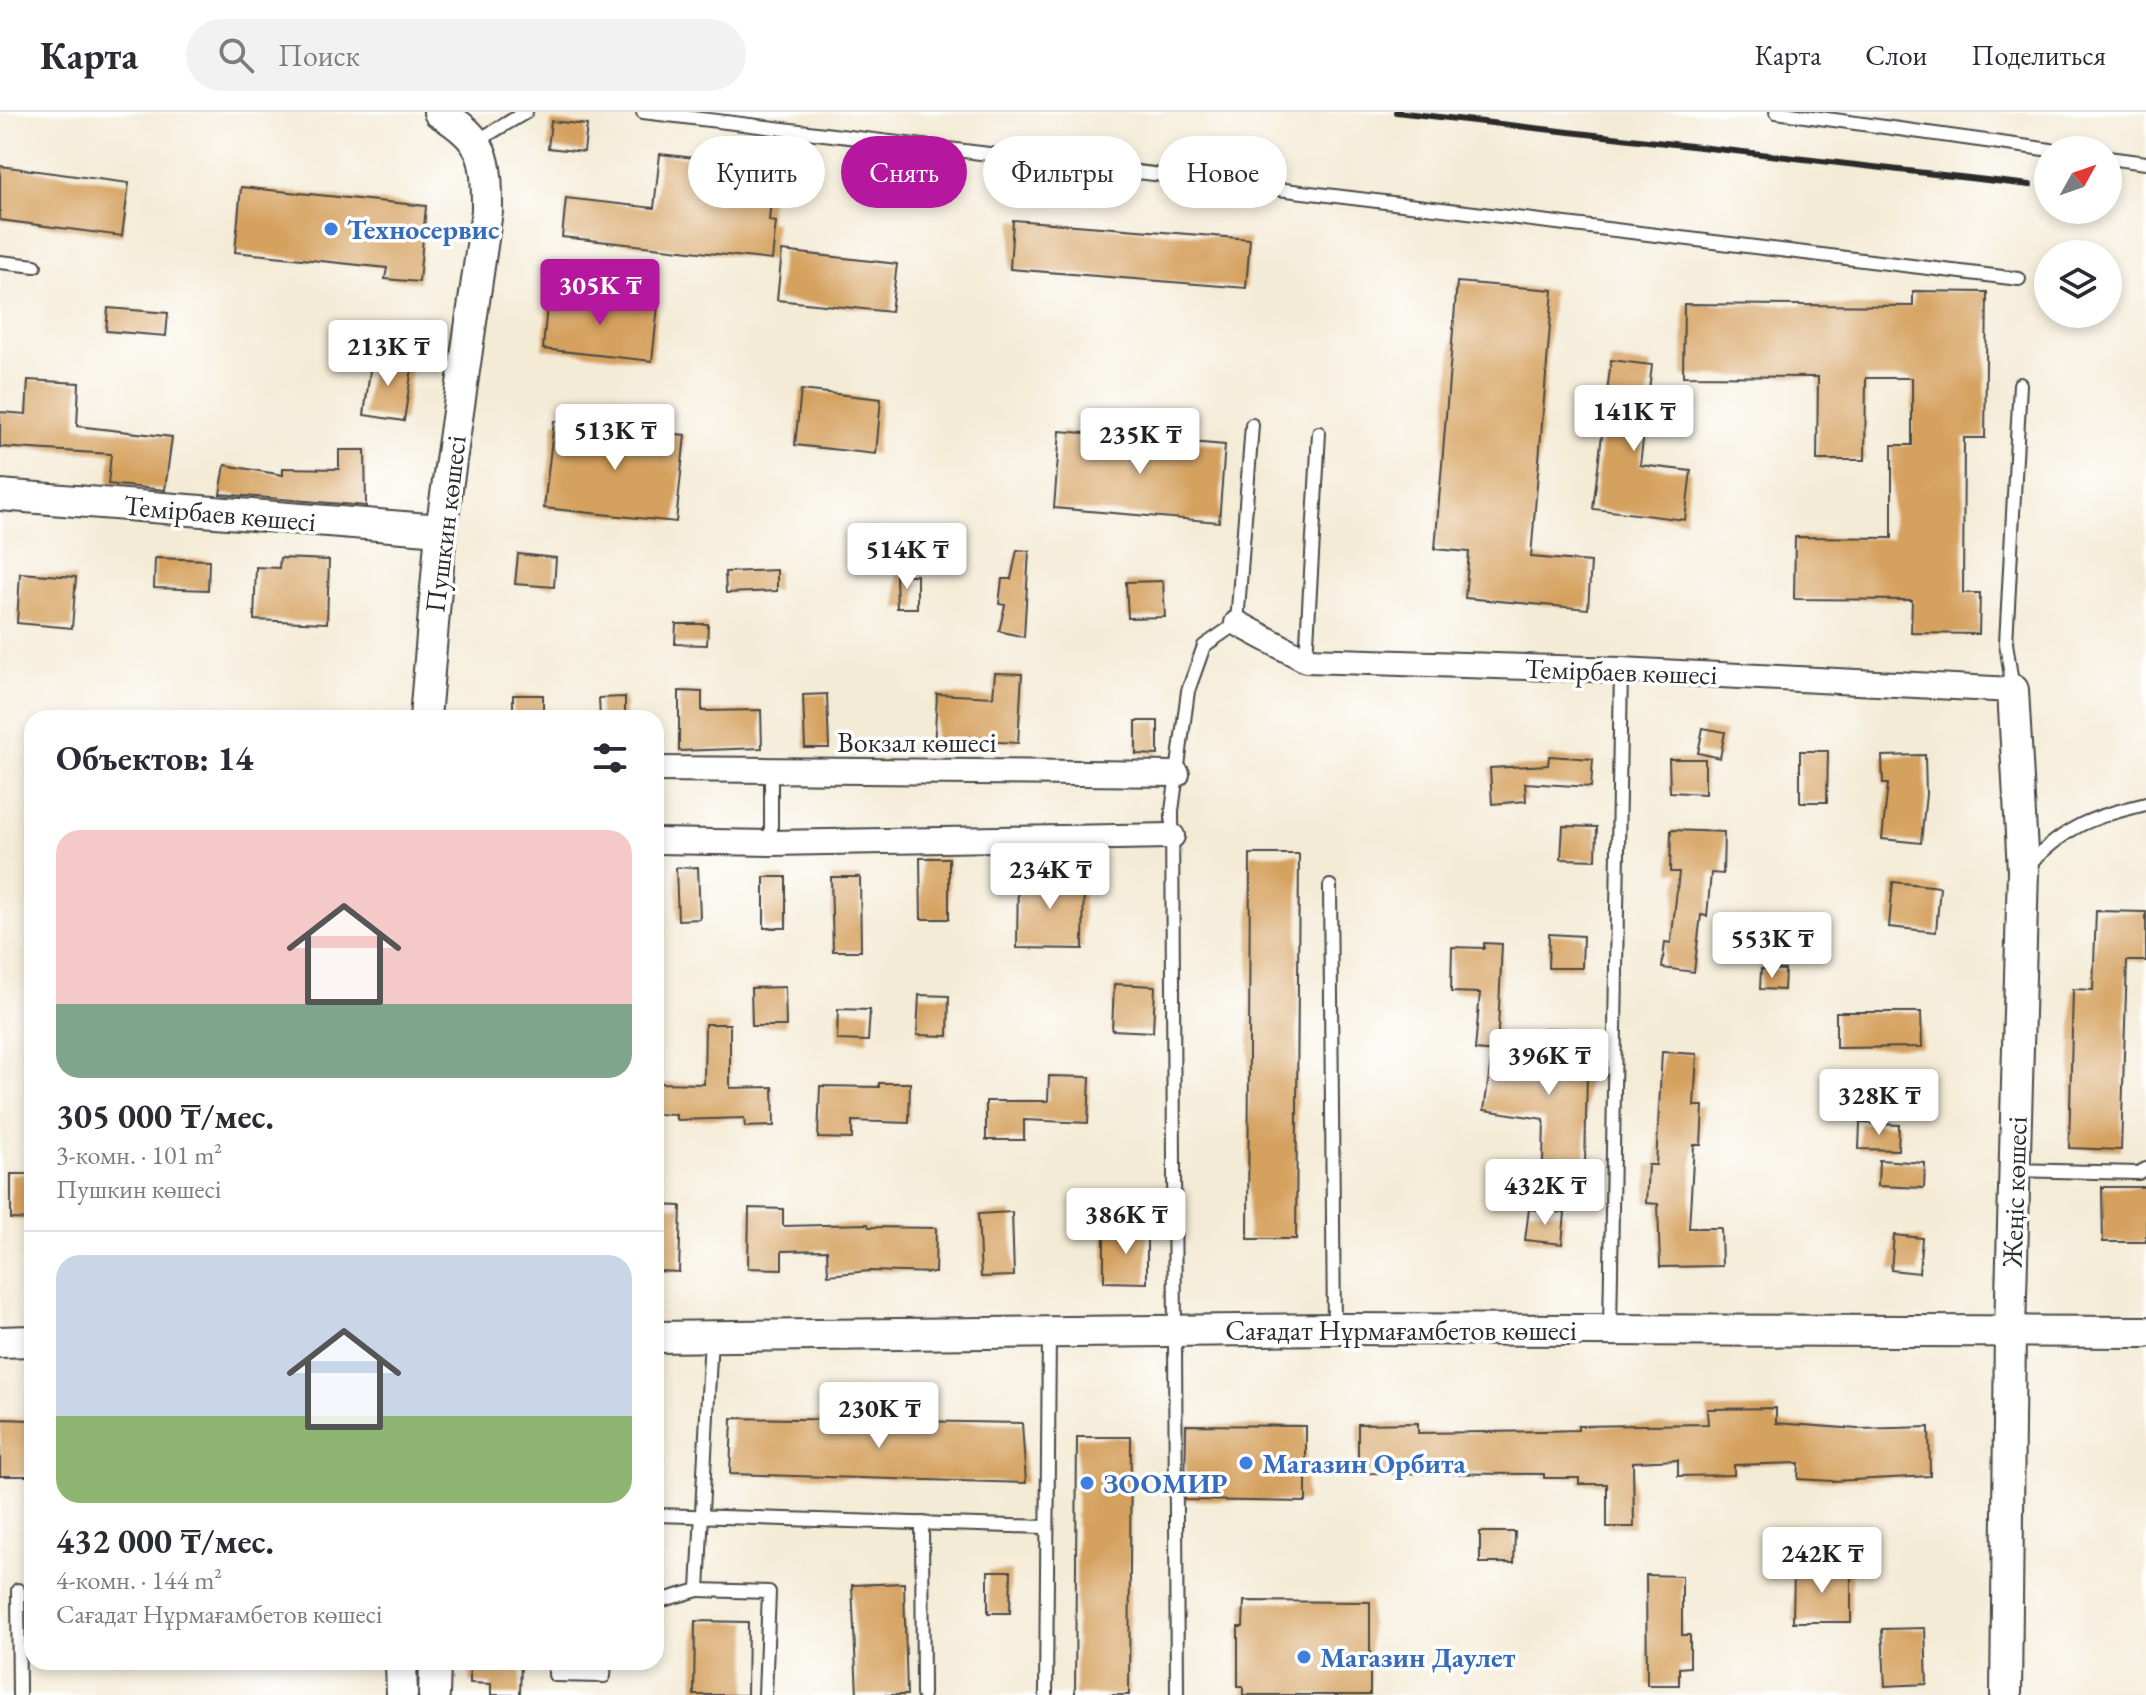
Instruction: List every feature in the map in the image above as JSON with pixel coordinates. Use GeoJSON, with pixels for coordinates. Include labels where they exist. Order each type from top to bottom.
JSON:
{"type":"FeatureCollection","features":[{"type":"Feature","properties":{"kind":"street"},"geometry":{"type":"LineString","coordinates":[[439,112],[477,141]]}},
{"type":"Feature","properties":{"kind":"street","name":"Пушкин көшесі"},"geometry":{"type":"LineString","coordinates":[[426,710],[441,530],[487,211],[487,176],[477,141]]}},
{"type":"Feature","properties":{"kind":"street","name":"Темірбаев көшесі"},"geometry":{"type":"LineString","coordinates":[[0,495],[441,530]]}},
{"type":"Feature","properties":{"kind":"street","name":"Темірбаев көшесі"},"geometry":{"type":"LineString","coordinates":[[1237,623],[1306,660],[1621,670],[2013,690]]}},
{"type":"Feature","properties":{"kind":"street","name":"Жеңіс көшесі"},"geometry":{"type":"LineString","coordinates":[[2006,1695],[2010,1331],[2023,870],[2013,690]]}},
{"type":"Feature","properties":{"kind":"street","name":"Вокзал көшесі"},"geometry":{"type":"LineString","coordinates":[[664,769],[1177,774]]}},
{"type":"Feature","properties":{"kind":"street"},"geometry":{"type":"LineString","coordinates":[[664,841],[771,843],[1172,836]]}},
{"type":"Feature","properties":{"kind":"street","name":"Сағадат Нұрмағамбетов көшесі"},"geometry":{"type":"LineString","coordinates":[[664,1337],[1334,1329],[2146,1332]]}},
{"type":"Feature","properties":{"kind":"street"},"geometry":{"type":"LineString","coordinates":[[0,1342],[24,1341]]}},
{"type":"Feature","properties":{"kind":"street"},"geometry":{"type":"LineString","coordinates":[[401,1670],[402,1695]]}},
{"type":"Feature","properties":{"kind":"street"},"geometry":{"type":"LineString","coordinates":[[434,1695],[435,1670]]}},
{"type":"Feature","properties":{"kind":"lane"},"geometry":{"type":"LineString","coordinates":[[477,141],[526,112]]}},
{"type":"Feature","properties":{"kind":"lane"},"geometry":{"type":"LineString","coordinates":[[643,112],[2019,279]]}},
{"type":"Feature","properties":{"kind":"lane"},"geometry":{"type":"LineString","coordinates":[[1776,112],[2034,148]]}},
{"type":"Feature","properties":{"kind":"lane"},"geometry":{"type":"LineString","coordinates":[[2122,160],[2146,163]]}},
{"type":"Feature","properties":{"kind":"lane"},"geometry":{"type":"LineString","coordinates":[[0,262],[35,266]]}},
{"type":"Feature","properties":{"kind":"lane"},"geometry":{"type":"LineString","coordinates":[[2013,690],[2006,643],[2020,384]]}},
{"type":"Feature","properties":{"kind":"lane"},"geometry":{"type":"LineString","coordinates":[[1177,1695],[1172,1330],[1172,836],[1188,691],[1204,646],[1237,623],[1252,425]]}},
{"type":"Feature","properties":{"kind":"lane"},"geometry":{"type":"LineString","coordinates":[[1306,660],[1319,433]]}},
{"type":"Feature","properties":{"kind":"lane"},"geometry":{"type":"LineString","coordinates":[[1610,1330],[1621,670]]}},
{"type":"Feature","properties":{"kind":"lane"},"geometry":{"type":"LineString","coordinates":[[771,771],[771,843]]}},
{"type":"Feature","properties":{"kind":"lane"},"geometry":{"type":"LineString","coordinates":[[2023,870],[2055,838],[2087,819],[2146,804]]}},
{"type":"Feature","properties":{"kind":"lane"},"geometry":{"type":"LineString","coordinates":[[1330,886],[1334,1329]]}},
{"type":"Feature","properties":{"kind":"lane"},"geometry":{"type":"LineString","coordinates":[[2015,1170],[2138,1173],[2146,1169]]}},
{"type":"Feature","properties":{"kind":"lane"},"geometry":{"type":"LineString","coordinates":[[1046,1695],[1049,1333]]}},
{"type":"Feature","properties":{"kind":"lane"},"geometry":{"type":"LineString","coordinates":[[698,1590],[711,1337]]}},
{"type":"Feature","properties":{"kind":"lane"},"geometry":{"type":"LineString","coordinates":[[664,1515],[1045,1527]]}},
{"type":"Feature","properties":{"kind":"lane"},"geometry":{"type":"LineString","coordinates":[[922,1523],[923,1695]]}},
{"type":"Feature","properties":{"kind":"lane"},"geometry":{"type":"LineString","coordinates":[[18,1590],[19,1695]]}},
{"type":"Feature","properties":{"kind":"lane"},"geometry":{"type":"LineString","coordinates":[[664,1600],[698,1590],[769,1592],[765,1695]]}},
{"type":"Feature","properties":{"kind":"lane"},"geometry":{"type":"LineString","coordinates":[[555,1670],[555,1675],[604,1676],[604,1670]]}},
{"type":"Feature","properties":{"kind":"building"},"geometry":{"type":"Polygon","coordinates":[[[551,121],[587,125],[584,152],[548,148],[551,121]]]}},
{"type":"Feature","properties":{"kind":"building"},"geometry":{"type":"Polygon","coordinates":[[[660,154],[688,157],[688,208],[770,208],[769,221],[776,222],[772,260],[562,237],[566,198],[654,208],[660,154]]]}},
{"type":"Feature","properties":{"kind":"building"},"geometry":{"type":"Polygon","coordinates":[[[0,166],[129,183],[122,236],[0,220],[0,166]]]}},
{"type":"Feature","properties":{"kind":"building","name":"Техносервис"},"geometry":{"type":"Polygon","coordinates":[[[241,187],[426,206],[419,282],[385,279],[387,268],[235,252],[241,187]]]}},
{"type":"Feature","properties":{"kind":"building"},"geometry":{"type":"Polygon","coordinates":[[[1013,220],[1250,239],[1246,288],[1010,269],[1013,220]]]}},
{"type":"Feature","properties":{"kind":"building"},"geometry":{"type":"Polygon","coordinates":[[[782,251],[897,264],[891,312],[777,300],[782,251]]]}},
{"type":"Feature","properties":{"kind":"building"},"geometry":{"type":"Polygon","coordinates":[[[1457,282],[1553,290],[1531,557],[1591,562],[1588,609],[1465,598],[1469,552],[1435,549],[1457,282]]]}},
{"type":"Feature","properties":{"kind":"building"},"geometry":{"type":"Polygon","coordinates":[[[1913,291],[1987,292],[1985,438],[1964,438],[1963,593],[1980,593],[1979,634],[1911,633],[1912,600],[1794,599],[1795,537],[1892,538],[1892,445],[1912,445],[1912,378],[1866,378],[1865,460],[1817,460],[1818,377],[1683,376],[1684,304],[1913,306],[1913,291]]]}},
{"type":"Feature","properties":{"kind":"building"},"geometry":{"type":"Polygon","coordinates":[[[548,294],[658,306],[652,361],[543,349],[548,294]]]}},
{"type":"Feature","properties":{"kind":"building"},"geometry":{"type":"Polygon","coordinates":[[[108,308],[168,313],[166,336],[106,331],[108,308]]]}},
{"type":"Feature","properties":{"kind":"building"},"geometry":{"type":"Polygon","coordinates":[[[372,356],[413,362],[404,421],[364,415],[372,356]]]}},
{"type":"Feature","properties":{"kind":"building"},"geometry":{"type":"Polygon","coordinates":[[[1611,360],[1652,365],[1640,465],[1691,471],[1685,520],[1593,509],[1611,360]]]}},
{"type":"Feature","properties":{"kind":"building"},"geometry":{"type":"Polygon","coordinates":[[[28,380],[79,383],[77,426],[172,437],[165,490],[108,484],[111,454],[0,447],[0,412],[26,414],[28,380]]]}},
{"type":"Feature","properties":{"kind":"building"},"geometry":{"type":"Polygon","coordinates":[[[801,390],[881,399],[876,454],[795,445],[801,390]]]}},
{"type":"Feature","properties":{"kind":"building"},"geometry":{"type":"Polygon","coordinates":[[[554,421],[685,435],[676,522],[544,508],[554,421]]]}},
{"type":"Feature","properties":{"kind":"building"},"geometry":{"type":"Polygon","coordinates":[[[1060,431],[1225,445],[1219,522],[1054,508],[1060,431]]]}},
{"type":"Feature","properties":{"kind":"building"},"geometry":{"type":"Polygon","coordinates":[[[339,450],[365,450],[366,506],[220,494],[225,465],[283,475],[283,468],[339,469],[339,450]]]}},
{"type":"Feature","properties":{"kind":"building"},"geometry":{"type":"Polygon","coordinates":[[[1017,550],[1029,551],[1024,637],[999,631],[1005,605],[999,604],[1002,579],[1011,579],[1017,550]]]}},
{"type":"Feature","properties":{"kind":"building"},"geometry":{"type":"Polygon","coordinates":[[[518,554],[556,558],[554,587],[515,584],[518,554]]]}},
{"type":"Feature","properties":{"kind":"building"},"geometry":{"type":"Polygon","coordinates":[[[155,558],[209,560],[208,590],[154,588],[155,558]]]}},
{"type":"Feature","properties":{"kind":"building"},"geometry":{"type":"Polygon","coordinates":[[[280,558],[329,560],[327,623],[254,620],[256,567],[279,568],[280,558]]]}},
{"type":"Feature","properties":{"kind":"building"},"geometry":{"type":"Polygon","coordinates":[[[777,570],[777,591],[726,593],[725,572],[777,570]]]}},
{"type":"Feature","properties":{"kind":"building"},"geometry":{"type":"Polygon","coordinates":[[[20,573],[76,577],[72,628],[17,623],[20,573]]]}},
{"type":"Feature","properties":{"kind":"building"},"geometry":{"type":"Polygon","coordinates":[[[896,575],[917,575],[917,608],[897,608],[896,575]]]}},
{"type":"Feature","properties":{"kind":"building"},"geometry":{"type":"Polygon","coordinates":[[[1163,581],[1165,617],[1128,618],[1126,582],[1163,581]]]}},
{"type":"Feature","properties":{"kind":"building"},"geometry":{"type":"Polygon","coordinates":[[[676,624],[708,624],[707,645],[675,644],[676,624]]]}},
{"type":"Feature","properties":{"kind":"building"},"geometry":{"type":"Polygon","coordinates":[[[995,673],[1022,674],[1018,743],[961,740],[961,750],[934,749],[937,694],[993,697],[995,673]]]}},
{"type":"Feature","properties":{"kind":"building"},"geometry":{"type":"Polygon","coordinates":[[[679,691],[702,692],[702,711],[761,710],[762,748],[679,751],[679,691]]]}},
{"type":"Feature","properties":{"kind":"building"},"geometry":{"type":"Polygon","coordinates":[[[827,694],[829,748],[805,748],[803,695],[827,694]]]}},
{"type":"Feature","properties":{"kind":"building"},"geometry":{"type":"Polygon","coordinates":[[[513,695],[543,695],[543,710],[513,710],[513,695]]]}},
{"type":"Feature","properties":{"kind":"building"},"geometry":{"type":"Polygon","coordinates":[[[625,697],[625,710],[600,710],[599,698],[625,697]]]}},
{"type":"Feature","properties":{"kind":"building"},"geometry":{"type":"Polygon","coordinates":[[[1136,721],[1158,721],[1158,755],[1136,754],[1136,721]]]}},
{"type":"Feature","properties":{"kind":"building"},"geometry":{"type":"Polygon","coordinates":[[[1703,728],[1725,732],[1720,758],[1698,753],[1703,728]]]}},
{"type":"Feature","properties":{"kind":"building"},"geometry":{"type":"Polygon","coordinates":[[[1800,751],[1828,751],[1827,802],[1800,802],[1800,751]]]}},
{"type":"Feature","properties":{"kind":"building"},"geometry":{"type":"Polygon","coordinates":[[[1925,755],[1926,794],[1921,843],[1882,839],[1888,784],[1883,784],[1882,756],[1925,755]]]}},
{"type":"Feature","properties":{"kind":"building"},"geometry":{"type":"Polygon","coordinates":[[[1549,756],[1593,759],[1591,787],[1525,783],[1526,801],[1492,804],[1490,768],[1548,765],[1549,756]]]}},
{"type":"Feature","properties":{"kind":"building"},"geometry":{"type":"Polygon","coordinates":[[[1669,759],[1705,759],[1705,794],[1670,792],[1669,759]]]}},
{"type":"Feature","properties":{"kind":"building"},"geometry":{"type":"Polygon","coordinates":[[[1563,826],[1597,827],[1596,860],[1561,859],[1563,826]]]}},
{"type":"Feature","properties":{"kind":"building"},"geometry":{"type":"Polygon","coordinates":[[[1671,830],[1724,832],[1723,874],[1711,873],[1707,916],[1701,915],[1694,972],[1662,968],[1665,942],[1671,943],[1679,872],[1670,872],[1671,830]]]}},
{"type":"Feature","properties":{"kind":"building"},"geometry":{"type":"Polygon","coordinates":[[[1250,854],[1299,854],[1296,1239],[1248,1239],[1250,854]]]}},
{"type":"Feature","properties":{"kind":"building"},"geometry":{"type":"Polygon","coordinates":[[[920,858],[949,858],[949,919],[921,919],[920,858]]]}},
{"type":"Feature","properties":{"kind":"building"},"geometry":{"type":"Polygon","coordinates":[[[698,867],[700,919],[678,920],[676,868],[698,867]]]}},
{"type":"Feature","properties":{"kind":"building"},"geometry":{"type":"Polygon","coordinates":[[[1018,872],[1084,874],[1083,949],[1017,948],[1018,872]]]}},
{"type":"Feature","properties":{"kind":"building"},"geometry":{"type":"Polygon","coordinates":[[[764,877],[786,877],[786,928],[764,928],[764,877]]]}},
{"type":"Feature","properties":{"kind":"building"},"geometry":{"type":"Polygon","coordinates":[[[831,877],[860,877],[861,951],[833,951],[831,877]]]}},
{"type":"Feature","properties":{"kind":"building"},"geometry":{"type":"Polygon","coordinates":[[[1893,882],[1940,887],[1936,932],[1889,927],[1893,882]]]}},
{"type":"Feature","properties":{"kind":"building"},"geometry":{"type":"Polygon","coordinates":[[[2096,911],[2146,912],[2146,961],[2127,961],[2121,1150],[2069,1148],[2073,989],[2093,990],[2096,911]]]}},
{"type":"Feature","properties":{"kind":"building"},"geometry":{"type":"Polygon","coordinates":[[[1549,934],[1583,936],[1582,968],[1548,968],[1549,934]]]}},
{"type":"Feature","properties":{"kind":"building"},"geometry":{"type":"Polygon","coordinates":[[[1484,943],[1502,944],[1497,1052],[1475,1050],[1480,993],[1451,992],[1452,947],[1484,948],[1484,943]]]}},
{"type":"Feature","properties":{"kind":"building"},"geometry":{"type":"Polygon","coordinates":[[[1761,969],[1785,970],[1784,990],[1760,989],[1761,969]]]}},
{"type":"Feature","properties":{"kind":"building"},"geometry":{"type":"Polygon","coordinates":[[[1114,984],[1155,986],[1153,1032],[1112,1030],[1114,984]]]}},
{"type":"Feature","properties":{"kind":"building"},"geometry":{"type":"Polygon","coordinates":[[[785,987],[786,1026],[752,1026],[751,988],[785,987]]]}},
{"type":"Feature","properties":{"kind":"building"},"geometry":{"type":"Polygon","coordinates":[[[919,995],[949,996],[948,1036],[917,1035],[919,995]]]}},
{"type":"Feature","properties":{"kind":"building"},"geometry":{"type":"Polygon","coordinates":[[[838,1009],[870,1010],[868,1041],[837,1040],[838,1009]]]}},
{"type":"Feature","properties":{"kind":"building"},"geometry":{"type":"Polygon","coordinates":[[[1836,1012],[1921,1012],[1922,1047],[1836,1048],[1836,1012]]]}},
{"type":"Feature","properties":{"kind":"building"},"geometry":{"type":"Polygon","coordinates":[[[705,1024],[730,1024],[730,1088],[773,1087],[774,1126],[745,1127],[744,1118],[676,1120],[676,1115],[664,1114],[664,1083],[704,1084],[705,1024]]]}},
{"type":"Feature","properties":{"kind":"building"},"geometry":{"type":"Polygon","coordinates":[[[1544,1028],[1588,1030],[1585,1164],[1576,1164],[1574,1191],[1554,1190],[1556,1163],[1543,1163],[1544,1119],[1484,1110],[1492,1055],[1543,1062],[1544,1028]]]}},
{"type":"Feature","properties":{"kind":"building"},"geometry":{"type":"Polygon","coordinates":[[[1662,1052],[1697,1054],[1694,1106],[1703,1106],[1701,1145],[1694,1145],[1689,1228],[1721,1228],[1722,1266],[1660,1267],[1658,1204],[1646,1203],[1648,1165],[1656,1165],[1662,1052]]]}},
{"type":"Feature","properties":{"kind":"building"},"geometry":{"type":"Polygon","coordinates":[[[1049,1076],[1090,1077],[1088,1123],[1024,1120],[1024,1140],[986,1140],[986,1101],[1048,1101],[1049,1076]]]}},
{"type":"Feature","properties":{"kind":"building"},"geometry":{"type":"Polygon","coordinates":[[[879,1083],[910,1083],[909,1123],[852,1121],[852,1139],[818,1138],[820,1086],[879,1087],[879,1083]]]}},
{"type":"Feature","properties":{"kind":"building"},"geometry":{"type":"Polygon","coordinates":[[[1860,1123],[1899,1125],[1898,1150],[1859,1149],[1860,1123]]]}},
{"type":"Feature","properties":{"kind":"building"},"geometry":{"type":"Polygon","coordinates":[[[1879,1160],[1925,1163],[1924,1188],[1878,1186],[1879,1160]]]}},
{"type":"Feature","properties":{"kind":"building"},"geometry":{"type":"Polygon","coordinates":[[[11,1174],[24,1174],[24,1220],[11,1219],[11,1174]]]}},
{"type":"Feature","properties":{"kind":"building"},"geometry":{"type":"Polygon","coordinates":[[[2102,1187],[2146,1187],[2146,1242],[2103,1242],[2102,1187]]]}},
{"type":"Feature","properties":{"kind":"building"},"geometry":{"type":"Polygon","coordinates":[[[664,1205],[681,1206],[679,1272],[664,1271],[664,1205]]]}},
{"type":"Feature","properties":{"kind":"building"},"geometry":{"type":"Polygon","coordinates":[[[749,1208],[783,1209],[783,1226],[868,1224],[869,1227],[936,1228],[935,1273],[870,1271],[828,1275],[827,1250],[782,1251],[782,1269],[748,1268],[749,1208]]]}},
{"type":"Feature","properties":{"kind":"building"},"geometry":{"type":"Polygon","coordinates":[[[1529,1209],[1565,1213],[1562,1244],[1525,1240],[1529,1209]]]}},
{"type":"Feature","properties":{"kind":"building"},"geometry":{"type":"Polygon","coordinates":[[[1012,1212],[1014,1276],[981,1277],[978,1214],[1012,1212]]]}},
{"type":"Feature","properties":{"kind":"building"},"geometry":{"type":"Polygon","coordinates":[[[1104,1229],[1147,1230],[1147,1283],[1104,1282],[1104,1229]]]}},
{"type":"Feature","properties":{"kind":"building"},"geometry":{"type":"Polygon","coordinates":[[[1894,1235],[1922,1238],[1919,1273],[1891,1270],[1894,1235]]]}},
{"type":"Feature","properties":{"kind":"building"},"geometry":{"type":"Polygon","coordinates":[[[1776,1408],[1776,1423],[1858,1429],[1929,1427],[1930,1476],[1833,1481],[1798,1479],[1799,1463],[1734,1465],[1734,1475],[1678,1476],[1678,1460],[1633,1462],[1634,1527],[1607,1527],[1607,1484],[1579,1484],[1579,1478],[1544,1478],[1544,1474],[1358,1473],[1358,1424],[1418,1423],[1418,1433],[1578,1430],[1578,1426],[1708,1424],[1707,1409],[1776,1408]]]}},
{"type":"Feature","properties":{"kind":"building"},"geometry":{"type":"Polygon","coordinates":[[[732,1418],[1022,1423],[1026,1483],[730,1474],[732,1418]]]}},
{"type":"Feature","properties":{"kind":"building"},"geometry":{"type":"Polygon","coordinates":[[[0,1419],[24,1420],[24,1476],[0,1476],[0,1419]]]}},
{"type":"Feature","properties":{"kind":"building","name":"Магазин Орбита"},"geometry":{"type":"Polygon","coordinates":[[[1186,1425],[1306,1426],[1306,1502],[1185,1500],[1186,1425]]]}},
{"type":"Feature","properties":{"kind":"building"},"geometry":{"type":"Polygon","coordinates":[[[1077,1437],[1131,1437],[1129,1695],[1075,1695],[1077,1437]]]}},
{"type":"Feature","properties":{"kind":"building"},"geometry":{"type":"Polygon","coordinates":[[[1480,1532],[1515,1532],[1514,1563],[1480,1563],[1480,1532]]]}},
{"type":"Feature","properties":{"kind":"building"},"geometry":{"type":"Polygon","coordinates":[[[1794,1568],[1851,1568],[1851,1622],[1793,1622],[1794,1568]]]}},
{"type":"Feature","properties":{"kind":"building"},"geometry":{"type":"Polygon","coordinates":[[[988,1571],[1011,1571],[1010,1613],[988,1613],[988,1571]]]}},
{"type":"Feature","properties":{"kind":"building"},"geometry":{"type":"Polygon","coordinates":[[[1646,1575],[1682,1576],[1682,1635],[1690,1635],[1690,1667],[1679,1668],[1679,1685],[1647,1685],[1646,1575]]]}},
{"type":"Feature","properties":{"kind":"building"},"geometry":{"type":"Polygon","coordinates":[[[904,1583],[907,1695],[857,1695],[852,1585],[904,1583]]]}},
{"type":"Feature","properties":{"kind":"building","name":"Магазин Даулет"},"geometry":{"type":"Polygon","coordinates":[[[1244,1601],[1370,1602],[1370,1695],[1243,1695],[1243,1686],[1238,1686],[1238,1627],[1243,1627],[1244,1601]]]}},
{"type":"Feature","properties":{"kind":"building"},"geometry":{"type":"Polygon","coordinates":[[[695,1621],[748,1622],[747,1695],[694,1695],[695,1621]]]}},
{"type":"Feature","properties":{"kind":"building"},"geometry":{"type":"Polygon","coordinates":[[[1925,1628],[1927,1684],[1885,1686],[1882,1629],[1925,1628]]]}},
{"type":"Feature","properties":{"kind":"building"},"geometry":{"type":"Polygon","coordinates":[[[470,1670],[521,1670],[520,1695],[491,1695],[491,1684],[470,1683],[470,1670]]]}},
{"type":"Feature","properties":{"kind":"railway"},"geometry":{"type":"LineString","coordinates":[[1396,112],[2030,185]]}},
{"type":"Feature","properties":{"kind":"place","name":"Техносервис"},"geometry":{"type":"Point","coordinates":[331,229]}},
{"type":"Feature","properties":{"kind":"place","name":"Магазин Орбита"},"geometry":{"type":"Point","coordinates":[1246,1463]}},
{"type":"Feature","properties":{"kind":"place","name":"ЗООМИР"},"geometry":{"type":"Point","coordinates":[1087,1483]}},
{"type":"Feature","properties":{"kind":"place","name":"Магазин Даулет"},"geometry":{"type":"Point","coordinates":[1304,1657]}}]}
